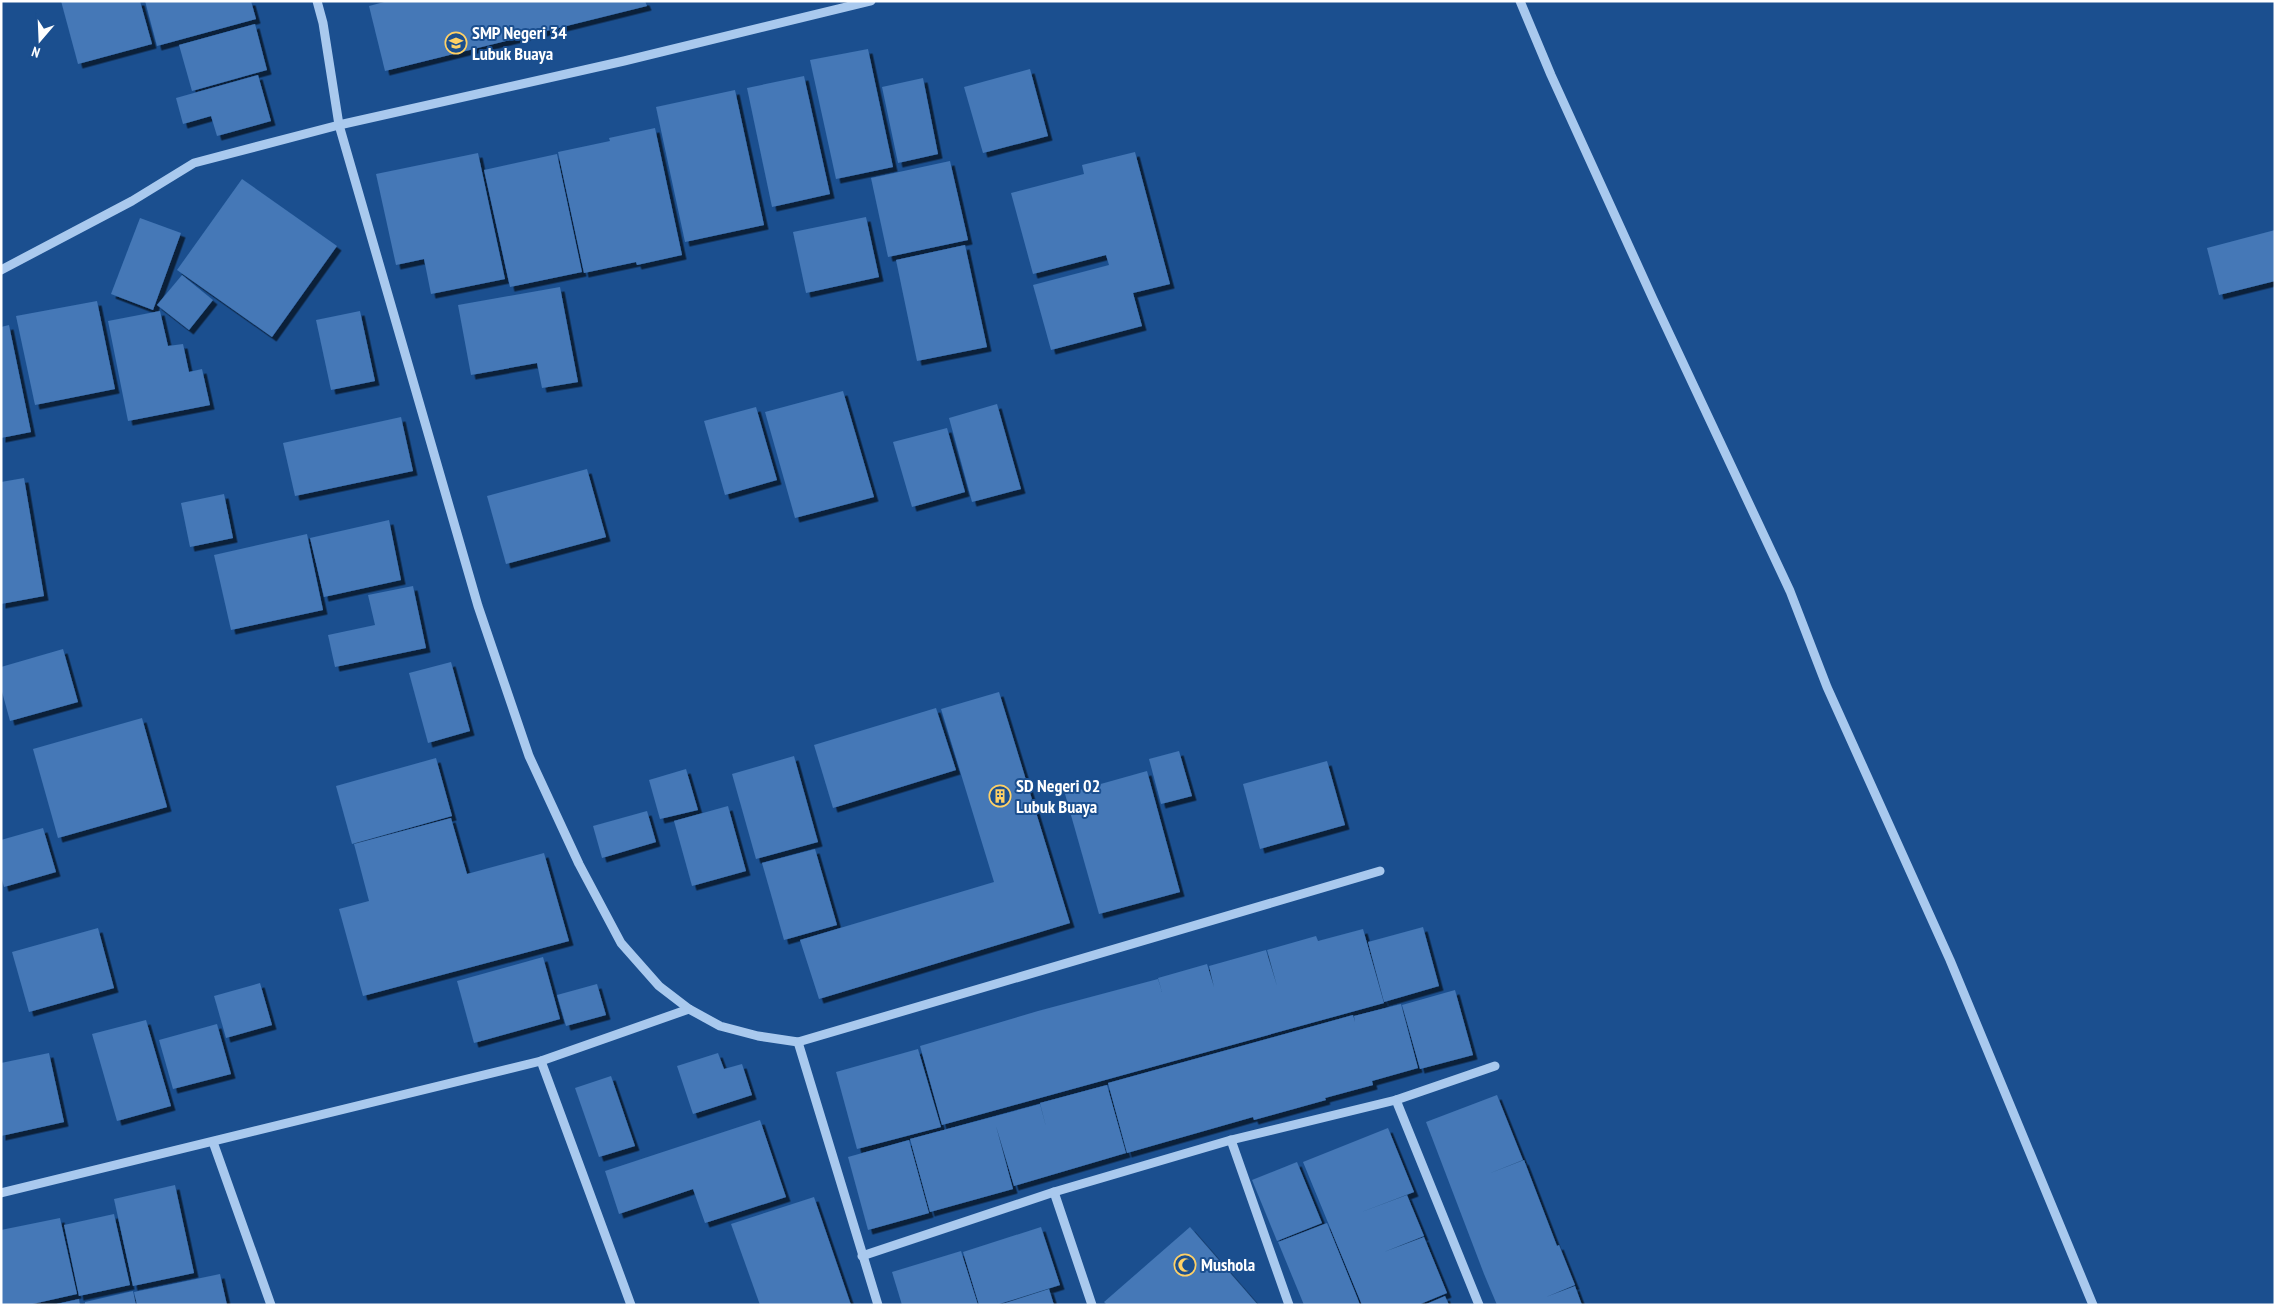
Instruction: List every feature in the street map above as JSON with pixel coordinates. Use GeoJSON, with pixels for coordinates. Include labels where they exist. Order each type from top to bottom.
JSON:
{"type":"FeatureCollection","features":[{"type":"Feature","properties":{"kind":"street"},"geometry":{"type":"LineString","coordinates":[[317,1],[323,23],[339,125],[478,606],[529,756],[579,864],[621,943],[659,986],[689,1009],[720,1026],[758,1036],[798,1042],[1380,871]]}},
{"type":"Feature","properties":{"kind":"street"},"geometry":{"type":"LineString","coordinates":[[1,270],[132,201],[194,163],[339,125],[624,62],[871,1]]}},
{"type":"Feature","properties":{"kind":"street"},"geometry":{"type":"LineString","coordinates":[[1520,1],[1550,75],[1790,591],[1827,687],[1950,960],[2092,1305]]}},
{"type":"Feature","properties":{"kind":"street"},"geometry":{"type":"LineString","coordinates":[[1,1193],[541,1060],[689,1009]]}},
{"type":"Feature","properties":{"kind":"street"},"geometry":{"type":"LineString","coordinates":[[798,1042],[878,1305]]}},
{"type":"Feature","properties":{"kind":"street"},"geometry":{"type":"LineString","coordinates":[[541,1060],[631,1305]]}},
{"type":"Feature","properties":{"kind":"street"},"geometry":{"type":"LineString","coordinates":[[862,1256],[1054,1192],[1231,1140],[1396,1100],[1495,1066]]}},
{"type":"Feature","properties":{"kind":"street"},"geometry":{"type":"LineString","coordinates":[[1396,1100],[1479,1305]]}},
{"type":"Feature","properties":{"kind":"street"},"geometry":{"type":"LineString","coordinates":[[1231,1140],[1289,1305]]}},
{"type":"Feature","properties":{"kind":"street"},"geometry":{"type":"LineString","coordinates":[[213,1142],[270,1305]]}},
{"type":"Feature","properties":{"kind":"street"},"geometry":{"type":"LineString","coordinates":[[1054,1192],[1092,1305]]}},
{"type":"Feature","properties":{"kind":"building"},"geometry":{"type":"Polygon","coordinates":[[[61,1],[140,1],[152,44],[78,64],[61,1]]]}},
{"type":"Feature","properties":{"kind":"building"},"geometry":{"type":"Polygon","coordinates":[[[145,1],[251,1],[256,19],[157,46],[145,1]]]}},
{"type":"Feature","properties":{"kind":"building","name":"SMP Negeri 34 Lubuk Buaya"},"geometry":{"type":"Polygon","coordinates":[[[388,1],[645,1],[647,6],[385,71],[369,6],[388,1]]]}},
{"type":"Feature","properties":{"kind":"building"},"geometry":{"type":"Polygon","coordinates":[[[255,24],[267,70],[192,91],[179,45],[255,24]]]}},
{"type":"Feature","properties":{"kind":"building"},"geometry":{"type":"Polygon","coordinates":[[[868,49],[893,167],[836,179],[810,60],[868,49]]]}},
{"type":"Feature","properties":{"kind":"building"},"geometry":{"type":"Polygon","coordinates":[[[1030,69],[1048,136],[983,153],[964,87],[1030,69]]]}},
{"type":"Feature","properties":{"kind":"building"},"geometry":{"type":"Polygon","coordinates":[[[258,75],[271,121],[217,136],[211,116],[183,124],[176,98],[258,75]]]}},
{"type":"Feature","properties":{"kind":"building"},"geometry":{"type":"Polygon","coordinates":[[[804,76],[830,194],[772,207],[747,88],[804,76]]]}},
{"type":"Feature","properties":{"kind":"building"},"geometry":{"type":"Polygon","coordinates":[[[923,78],[938,154],[898,163],[882,87],[923,78]]]}},
{"type":"Feature","properties":{"kind":"building"},"geometry":{"type":"Polygon","coordinates":[[[735,90],[764,225],[685,242],[656,107],[735,90]]]}},
{"type":"Feature","properties":{"kind":"building"},"geometry":{"type":"Polygon","coordinates":[[[655,128],[682,255],[637,265],[636,262],[584,273],[558,152],[610,141],[609,138],[655,128]]]}},
{"type":"Feature","properties":{"kind":"building"},"geometry":{"type":"Polygon","coordinates":[[[1135,152],[1170,284],[1133,293],[1142,326],[1051,350],[1033,285],[1109,265],[1106,255],[1033,274],[1011,193],[1084,174],[1082,165],[1135,152]]]}},
{"type":"Feature","properties":{"kind":"building"},"geometry":{"type":"Polygon","coordinates":[[[478,153],[505,279],[431,294],[424,259],[396,265],[376,174],[478,153]]]}},
{"type":"Feature","properties":{"kind":"building"},"geometry":{"type":"Polygon","coordinates":[[[557,154],[582,272],[510,287],[484,170],[557,154]]]}},
{"type":"Feature","properties":{"kind":"building"},"geometry":{"type":"Polygon","coordinates":[[[950,161],[968,240],[888,257],[871,178],[950,161]]]}},
{"type":"Feature","properties":{"kind":"building"},"geometry":{"type":"Polygon","coordinates":[[[242,179],[337,246],[272,337],[177,270],[242,179]]]}},
{"type":"Feature","properties":{"kind":"building"},"geometry":{"type":"Polygon","coordinates":[[[866,217],[879,277],[806,293],[793,232],[866,217]]]}},
{"type":"Feature","properties":{"kind":"building"},"geometry":{"type":"Polygon","coordinates":[[[140,218],[181,233],[153,310],[111,294],[140,218]]]}},
{"type":"Feature","properties":{"kind":"building"},"geometry":{"type":"Polygon","coordinates":[[[2275,230],[2275,281],[2219,295],[2207,248],[2275,230]]]}},
{"type":"Feature","properties":{"kind":"building"},"geometry":{"type":"Polygon","coordinates":[[[965,245],[987,347],[917,361],[896,260],[965,245]]]}},
{"type":"Feature","properties":{"kind":"building"},"geometry":{"type":"Polygon","coordinates":[[[182,275],[213,300],[189,330],[157,305],[182,275]]]}},
{"type":"Feature","properties":{"kind":"building"},"geometry":{"type":"Polygon","coordinates":[[[560,287],[578,382],[542,388],[537,363],[471,375],[458,305],[560,287]]]}},
{"type":"Feature","properties":{"kind":"building"},"geometry":{"type":"Polygon","coordinates":[[[97,301],[115,389],[35,405],[16,316],[97,301]]]}},
{"type":"Feature","properties":{"kind":"building"},"geometry":{"type":"Polygon","coordinates":[[[160,311],[168,346],[183,344],[189,372],[202,369],[210,405],[128,421],[108,321],[160,311]]]}},
{"type":"Feature","properties":{"kind":"building"},"geometry":{"type":"Polygon","coordinates":[[[360,311],[375,381],[331,390],[316,320],[360,311]]]}},
{"type":"Feature","properties":{"kind":"building"},"geometry":{"type":"Polygon","coordinates":[[[9,325],[31,432],[1,438],[1,327],[9,325]]]}},
{"type":"Feature","properties":{"kind":"building"},"geometry":{"type":"Polygon","coordinates":[[[843,391],[874,497],[795,518],[765,412],[843,391]]]}},
{"type":"Feature","properties":{"kind":"building"},"geometry":{"type":"Polygon","coordinates":[[[997,404],[1021,489],[972,502],[949,418],[997,404]]]}},
{"type":"Feature","properties":{"kind":"building"},"geometry":{"type":"Polygon","coordinates":[[[756,407],[777,480],[725,495],[704,421],[756,407]]]}},
{"type":"Feature","properties":{"kind":"building"},"geometry":{"type":"Polygon","coordinates":[[[401,417],[413,471],[295,496],[283,443],[401,417]]]}},
{"type":"Feature","properties":{"kind":"building"},"geometry":{"type":"Polygon","coordinates":[[[947,428],[965,492],[912,507],[893,442],[947,428]]]}},
{"type":"Feature","properties":{"kind":"building"},"geometry":{"type":"Polygon","coordinates":[[[587,469],[606,537],[506,564],[487,496],[587,469]]]}},
{"type":"Feature","properties":{"kind":"building"},"geometry":{"type":"Polygon","coordinates":[[[24,478],[44,596],[1,604],[1,482],[24,478]]]}},
{"type":"Feature","properties":{"kind":"building"},"geometry":{"type":"Polygon","coordinates":[[[224,494],[233,538],[190,547],[181,503],[224,494]]]}},
{"type":"Feature","properties":{"kind":"building"},"geometry":{"type":"Polygon","coordinates":[[[389,520],[401,580],[324,597],[310,538],[389,520]]]}},
{"type":"Feature","properties":{"kind":"building"},"geometry":{"type":"Polygon","coordinates":[[[307,534],[323,610],[231,630],[214,555],[307,534]]]}},
{"type":"Feature","properties":{"kind":"building"},"geometry":{"type":"Polygon","coordinates":[[[413,586],[426,648],[335,667],[328,635],[375,625],[368,595],[413,586]]]}},
{"type":"Feature","properties":{"kind":"building"},"geometry":{"type":"Polygon","coordinates":[[[63,649],[78,702],[10,721],[1,688],[1,667],[63,649]]]}},
{"type":"Feature","properties":{"kind":"building"},"geometry":{"type":"Polygon","coordinates":[[[451,662],[470,731],[428,743],[409,673],[451,662]]]}},
{"type":"Feature","properties":{"kind":"building","name":"SD Negeri 02 Lubuk Buaya"},"geometry":{"type":"Polygon","coordinates":[[[999,692],[1070,923],[819,999],[800,940],[994,882],[941,709],[999,692]]]}},
{"type":"Feature","properties":{"kind":"building"},"geometry":{"type":"Polygon","coordinates":[[[936,708],[956,770],[833,808],[814,745],[936,708]]]}},
{"type":"Feature","properties":{"kind":"building"},"geometry":{"type":"Polygon","coordinates":[[[142,718],[167,807],[58,838],[33,749],[142,718]]]}},
{"type":"Feature","properties":{"kind":"building"},"geometry":{"type":"Polygon","coordinates":[[[1179,751],[1192,796],[1161,804],[1149,759],[1179,751]]]}},
{"type":"Feature","properties":{"kind":"building"},"geometry":{"type":"Polygon","coordinates":[[[794,756],[818,842],[756,859],[732,774],[794,756]]]}},
{"type":"Feature","properties":{"kind":"building"},"geometry":{"type":"Polygon","coordinates":[[[436,758],[452,816],[352,844],[336,786],[436,758]]]}},
{"type":"Feature","properties":{"kind":"building"},"geometry":{"type":"Polygon","coordinates":[[[1327,761],[1345,825],[1260,849],[1243,784],[1327,761]]]}},
{"type":"Feature","properties":{"kind":"building"},"geometry":{"type":"Polygon","coordinates":[[[686,769],[698,810],[660,819],[649,780],[686,769]]]}},
{"type":"Feature","properties":{"kind":"building"},"geometry":{"type":"Polygon","coordinates":[[[1147,771],[1180,892],[1099,914],[1065,794],[1147,771]]]}},
{"type":"Feature","properties":{"kind":"building"},"geometry":{"type":"Polygon","coordinates":[[[728,806],[746,871],[692,886],[674,821],[728,806]]]}},
{"type":"Feature","properties":{"kind":"building"},"geometry":{"type":"Polygon","coordinates":[[[647,811],[656,842],[602,858],[593,826],[647,811]]]}},
{"type":"Feature","properties":{"kind":"building"},"geometry":{"type":"Polygon","coordinates":[[[451,818],[467,874],[544,853],[569,941],[363,996],[339,909],[369,901],[354,844],[451,818]]]}},
{"type":"Feature","properties":{"kind":"building"},"geometry":{"type":"Polygon","coordinates":[[[43,828],[56,872],[4,887],[1,876],[1,840],[43,828]]]}},
{"type":"Feature","properties":{"kind":"building"},"geometry":{"type":"Polygon","coordinates":[[[815,849],[837,925],[784,940],[762,863],[815,849]]]}},
{"type":"Feature","properties":{"kind":"building"},"geometry":{"type":"Polygon","coordinates":[[[1423,927],[1439,986],[1384,1002],[1368,942],[1423,927]]]}},
{"type":"Feature","properties":{"kind":"building"},"geometry":{"type":"Polygon","coordinates":[[[98,928],[114,988],[29,1012],[12,952],[98,928]]]}},
{"type":"Feature","properties":{"kind":"building"},"geometry":{"type":"Polygon","coordinates":[[[1363,929],[1384,1003],[942,1125],[920,1046],[1038,1011],[1158,979],[1162,992],[1158,978],[1207,964],[1214,987],[1209,966],[1266,950],[1277,986],[1267,950],[1316,936],[1318,941],[1363,929]]]}},
{"type":"Feature","properties":{"kind":"building"},"geometry":{"type":"Polygon","coordinates":[[[543,957],[560,1019],[474,1043],[457,981],[543,957]]]}},
{"type":"Feature","properties":{"kind":"building"},"geometry":{"type":"Polygon","coordinates":[[[260,983],[272,1025],[226,1038],[214,996],[260,983]]]}},
{"type":"Feature","properties":{"kind":"building"},"geometry":{"type":"Polygon","coordinates":[[[597,984],[606,1015],[566,1026],[557,995],[597,984]]]}},
{"type":"Feature","properties":{"kind":"building"},"geometry":{"type":"Polygon","coordinates":[[[1455,990],[1473,1055],[1420,1069],[1402,1005],[1455,990]]]}},
{"type":"Feature","properties":{"kind":"building"},"geometry":{"type":"Polygon","coordinates":[[[1401,1004],[1418,1068],[1372,1081],[1373,1085],[1325,1098],[1326,1100],[1254,1120],[1253,1117],[1127,1153],[1108,1083],[1353,1015],[1355,1022],[1354,1016],[1401,1004]]]}},
{"type":"Feature","properties":{"kind":"building"},"geometry":{"type":"Polygon","coordinates":[[[146,1020],[171,1106],[117,1121],[92,1034],[146,1020]]]}},
{"type":"Feature","properties":{"kind":"building"},"geometry":{"type":"Polygon","coordinates":[[[217,1024],[231,1074],[173,1089],[159,1040],[217,1024]]]}},
{"type":"Feature","properties":{"kind":"building"},"geometry":{"type":"Polygon","coordinates":[[[918,1049],[941,1127],[857,1149],[836,1072],[918,1049]]]}},
{"type":"Feature","properties":{"kind":"building"},"geometry":{"type":"Polygon","coordinates":[[[49,1053],[64,1122],[1,1136],[1,1063],[49,1053]]]}},
{"type":"Feature","properties":{"kind":"building"},"geometry":{"type":"Polygon","coordinates":[[[718,1053],[724,1069],[742,1064],[752,1095],[693,1114],[677,1066],[718,1053]]]}},
{"type":"Feature","properties":{"kind":"building"},"geometry":{"type":"Polygon","coordinates":[[[611,1076],[635,1146],[599,1157],[575,1088],[611,1076]]]}},
{"type":"Feature","properties":{"kind":"building"},"geometry":{"type":"Polygon","coordinates":[[[1107,1085],[1126,1153],[1014,1186],[996,1126],[1013,1189],[930,1212],[910,1139],[1040,1104],[1046,1127],[1040,1103],[1107,1085]]]}},
{"type":"Feature","properties":{"kind":"building"},"geometry":{"type":"Polygon","coordinates":[[[1497,1095],[1523,1160],[1488,1174],[1524,1160],[1557,1246],[1559,1245],[1575,1285],[1546,1297],[1575,1286],[1582,1305],[1497,1305],[1484,1274],[1426,1122],[1497,1095]]]}},
{"type":"Feature","properties":{"kind":"building"},"geometry":{"type":"Polygon","coordinates":[[[760,1120],[786,1197],[705,1223],[693,1189],[619,1214],[605,1171],[760,1120]]]}},
{"type":"Feature","properties":{"kind":"building"},"geometry":{"type":"Polygon","coordinates":[[[1388,1128],[1414,1192],[1359,1213],[1407,1195],[1424,1236],[1384,1252],[1424,1237],[1447,1293],[1418,1305],[1362,1305],[1303,1162],[1388,1128]]]}},
{"type":"Feature","properties":{"kind":"building"},"geometry":{"type":"Polygon","coordinates":[[[909,1140],[929,1213],[868,1230],[848,1157],[909,1140]]]}},
{"type":"Feature","properties":{"kind":"building"},"geometry":{"type":"Polygon","coordinates":[[[1297,1162],[1322,1223],[1277,1241],[1252,1180],[1297,1162]]]}},
{"type":"Feature","properties":{"kind":"building"},"geometry":{"type":"Polygon","coordinates":[[[175,1185],[194,1273],[133,1286],[114,1199],[175,1185]]]}},
{"type":"Feature","properties":{"kind":"building"},"geometry":{"type":"Polygon","coordinates":[[[814,1197],[851,1305],[760,1305],[731,1224],[814,1197]]]}},
{"type":"Feature","properties":{"kind":"building"},"geometry":{"type":"Polygon","coordinates":[[[114,1214],[130,1285],[79,1296],[64,1225],[114,1214]]]}},
{"type":"Feature","properties":{"kind":"building"},"geometry":{"type":"Polygon","coordinates":[[[60,1218],[77,1294],[28,1305],[1,1305],[1,1230],[60,1218]]]}},
{"type":"Feature","properties":{"kind":"building"},"geometry":{"type":"Polygon","coordinates":[[[1327,1223],[1360,1305],[1304,1305],[1278,1242],[1327,1223]]]}},
{"type":"Feature","properties":{"kind":"building"},"geometry":{"type":"Polygon","coordinates":[[[1041,1227],[1060,1285],[996,1305],[979,1305],[963,1252],[1041,1227]]]}},
{"type":"Feature","properties":{"kind":"building","name":"Mushola"},"geometry":{"type":"Polygon","coordinates":[[[1190,1227],[1258,1305],[1107,1305],[1104,1302],[1190,1227]]]}},
{"type":"Feature","properties":{"kind":"building"},"geometry":{"type":"Polygon","coordinates":[[[961,1251],[978,1305],[902,1305],[892,1272],[961,1251]]]}},
{"type":"Feature","properties":{"kind":"building"},"geometry":{"type":"Polygon","coordinates":[[[220,1274],[227,1305],[137,1305],[134,1292],[220,1274]]]}},
{"type":"Feature","properties":{"kind":"building"},"geometry":{"type":"Polygon","coordinates":[[[1049,1289],[1054,1305],[1002,1305],[1002,1304],[1049,1289]]]}},
{"type":"Feature","properties":{"kind":"building"},"geometry":{"type":"Polygon","coordinates":[[[133,1291],[136,1305],[85,1305],[85,1302],[133,1291]]]}},
{"type":"Feature","properties":{"kind":"building"},"geometry":{"type":"Polygon","coordinates":[[[1445,1296],[1449,1305],[1424,1305],[1445,1296]]]}},
{"type":"Feature","properties":{"kind":"building"},"geometry":{"type":"Polygon","coordinates":[[[79,1299],[80,1305],[57,1305],[57,1304],[79,1299]]]}},
{"type":"Feature","properties":{"kind":"place","name":"SMP Negeri 34 Lubuk Buaya"},"geometry":{"type":"Point","coordinates":[456,43]}},
{"type":"Feature","properties":{"kind":"place","name":"SD Negeri 02 Lubuk Buaya"},"geometry":{"type":"Point","coordinates":[1000,796]}},
{"type":"Feature","properties":{"kind":"place","name":"Mushola"},"geometry":{"type":"Point","coordinates":[1185,1265]}}]}
